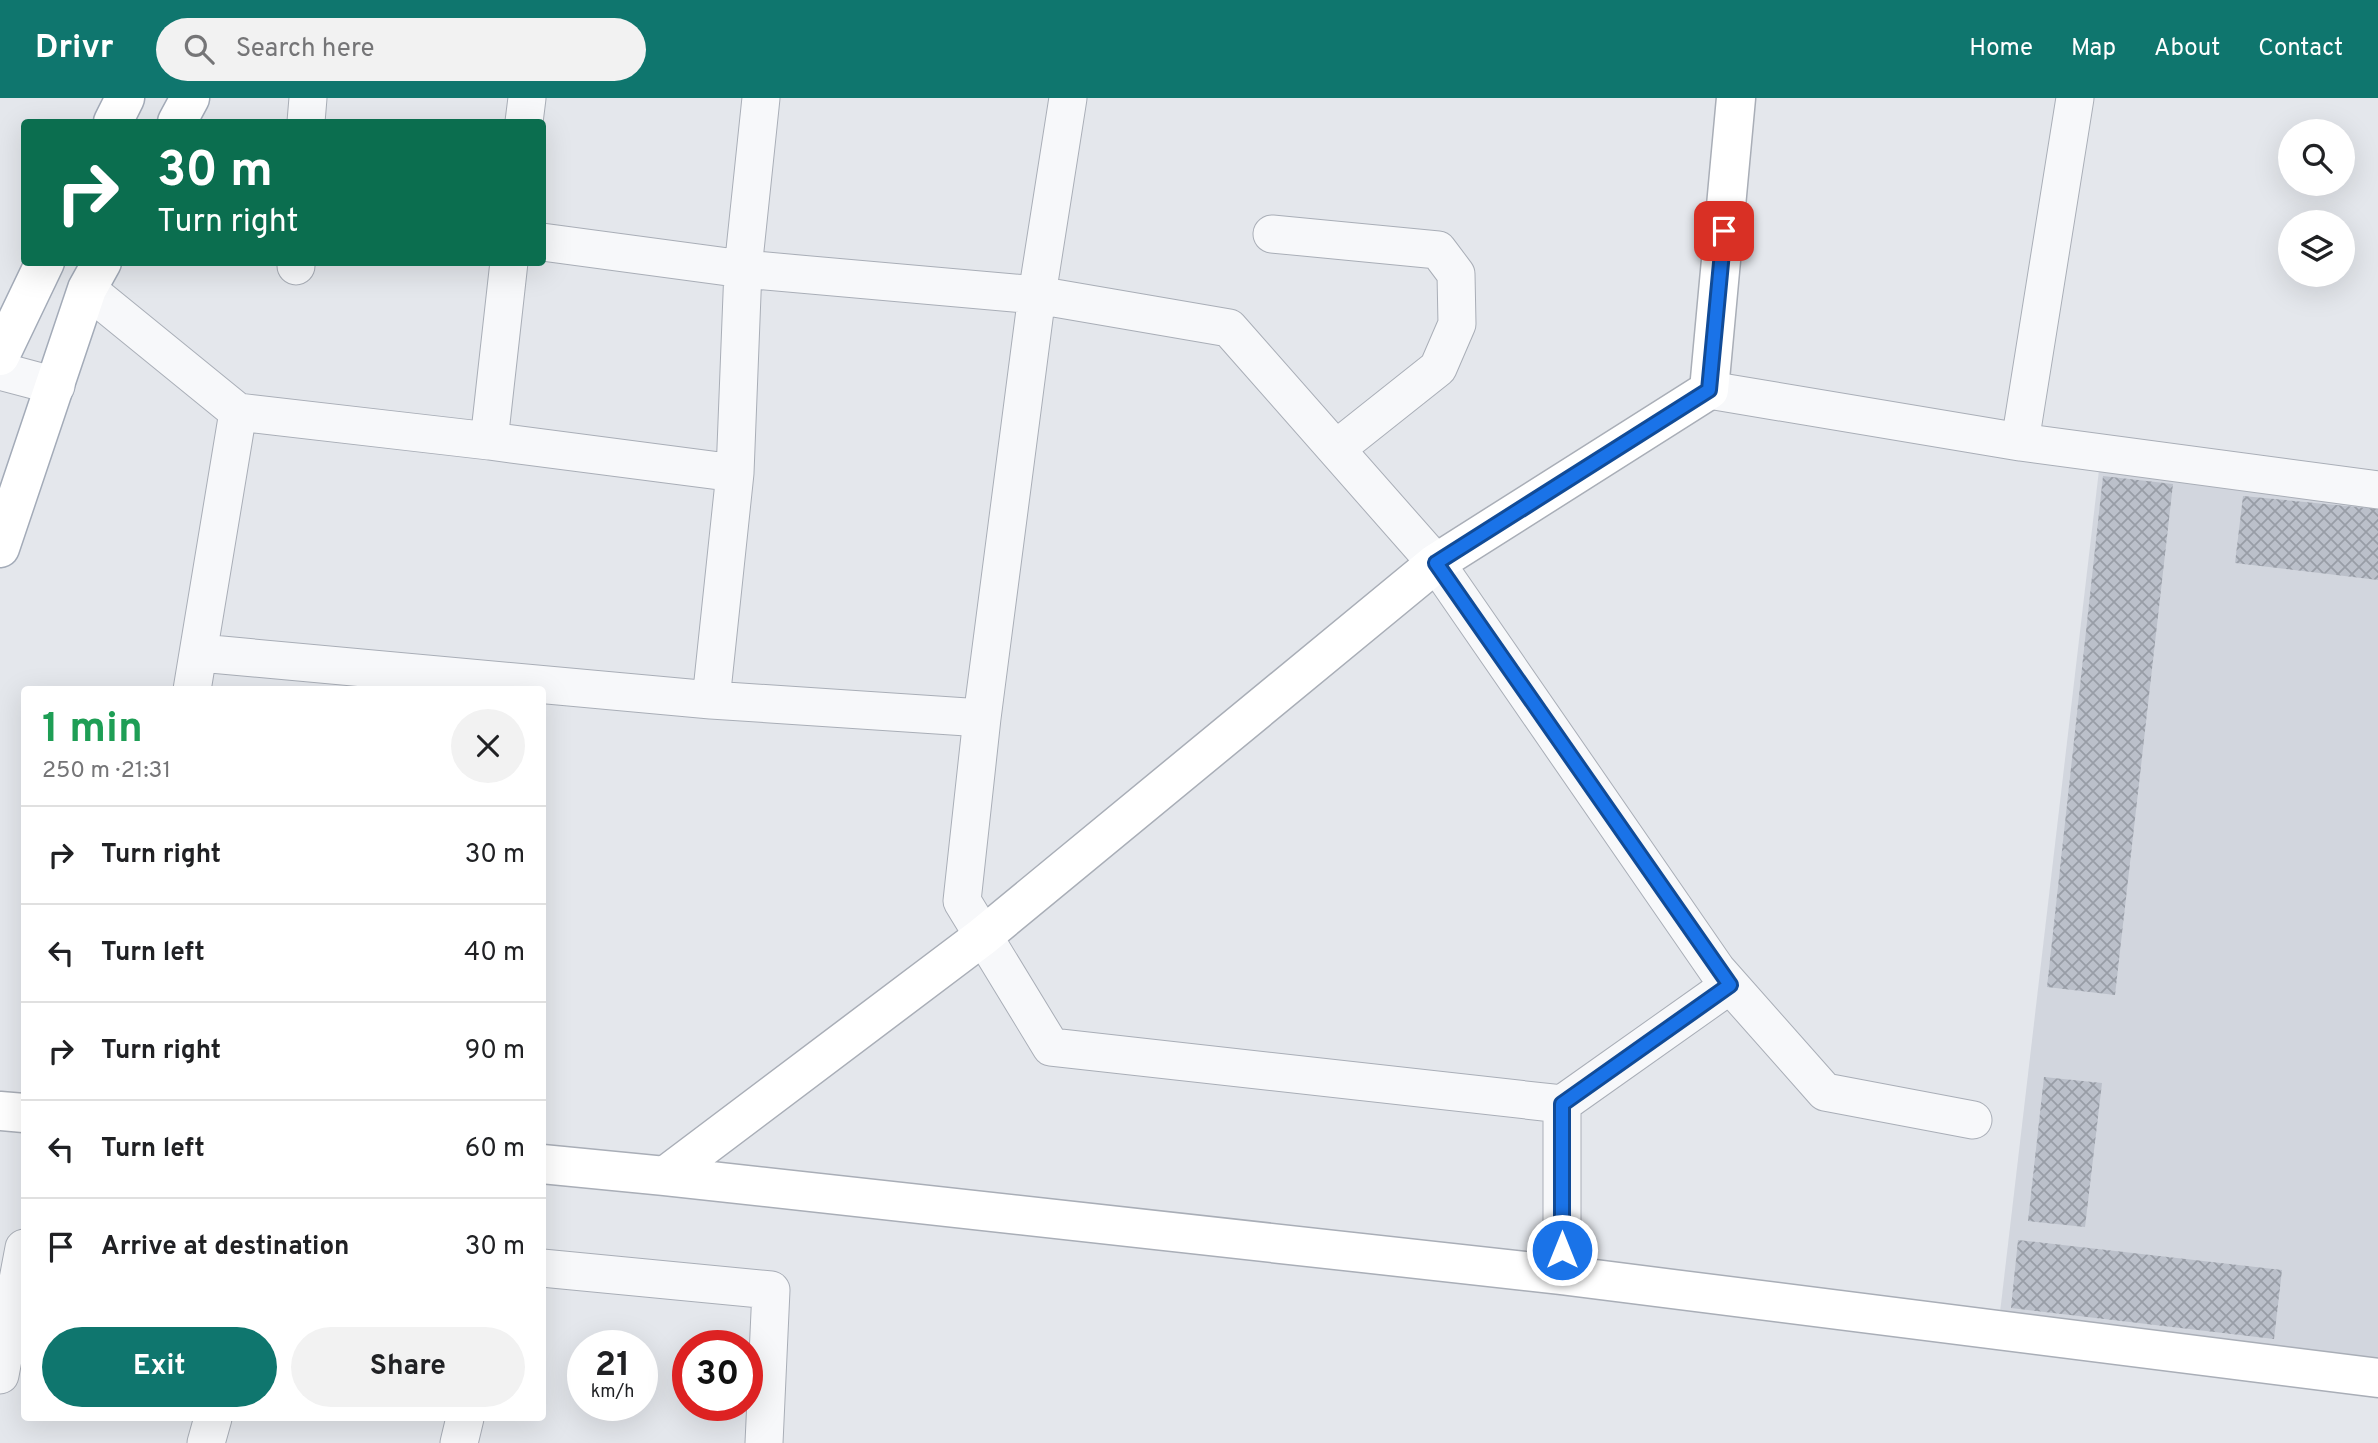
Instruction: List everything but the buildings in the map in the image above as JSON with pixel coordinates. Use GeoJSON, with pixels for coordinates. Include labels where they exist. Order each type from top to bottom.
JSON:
{"type":"FeatureCollection","features":[{"type":"Feature","properties":{"kind":"street"},"geometry":{"type":"LineString","coordinates":[[114,119],[125,98]]}},
{"type":"Feature","properties":{"kind":"street"},"geometry":{"type":"LineString","coordinates":[[179,119],[190,98]]}},
{"type":"Feature","properties":{"kind":"street"},"geometry":{"type":"LineString","coordinates":[[306,119],[308,98]]}},
{"type":"Feature","properties":{"kind":"street"},"geometry":{"type":"LineString","coordinates":[[524,119],[527,98]]}},
{"type":"Feature","properties":{"kind":"street"},"geometry":{"type":"LineString","coordinates":[[711,700],[735,473],[743,269],[761,98]]}},
{"type":"Feature","properties":{"kind":"street"},"geometry":{"type":"LineString","coordinates":[[1068,98],[1037,295],[982,718],[962,901],[1051,1047],[1562,1104],[1730,985]]}},
{"type":"Feature","properties":{"kind":"street"},"geometry":{"type":"LineString","coordinates":[[1709,390],[1736,98]]}},
{"type":"Feature","properties":{"kind":"street"},"geometry":{"type":"LineString","coordinates":[[2021,442],[2075,98]]}},
{"type":"Feature","properties":{"kind":"street"},"geometry":{"type":"LineString","coordinates":[[1272,234],[1438,250],[1456,274],[1457,324],[1438,368],[1336,449]]}},
{"type":"Feature","properties":{"kind":"street"},"geometry":{"type":"LineString","coordinates":[[546,243],[743,269],[1037,295],[1229,328],[1436,563],[1730,985],[1825,1092],[1973,1120]]}},
{"type":"Feature","properties":{"kind":"street"},"geometry":{"type":"LineString","coordinates":[[0,356],[43,266]]}},
{"type":"Feature","properties":{"kind":"street"},"geometry":{"type":"LineString","coordinates":[[489,441],[509,266]]}},
{"type":"Feature","properties":{"kind":"street"},"geometry":{"type":"LineString","coordinates":[[0,548],[95,276],[238,412],[735,473]]}},
{"type":"Feature","properties":{"kind":"street"},"geometry":{"type":"LineString","coordinates":[[0,371],[56,386]]}},
{"type":"Feature","properties":{"kind":"street"},"geometry":{"type":"LineString","coordinates":[[665,1176],[982,937],[1436,563],[1709,390],[2021,442],[2378,490]]}},
{"type":"Feature","properties":{"kind":"street"},"geometry":{"type":"LineString","coordinates":[[193,686],[238,412]]}},
{"type":"Feature","properties":{"kind":"street"},"geometry":{"type":"LineString","coordinates":[[200,653],[711,700],[982,718]]}},
{"type":"Feature","properties":{"kind":"street"},"geometry":{"type":"LineString","coordinates":[[1562,1104],[1562,1275]]}},
{"type":"Feature","properties":{"kind":"street"},"geometry":{"type":"LineString","coordinates":[[0,1111],[21,1114]]}},
{"type":"Feature","properties":{"kind":"street"},"geometry":{"type":"LineString","coordinates":[[546,1164],[1562,1275],[2378,1378]]}},
{"type":"Feature","properties":{"kind":"street"},"geometry":{"type":"LineString","coordinates":[[0,1375],[21,1264]]}},
{"type":"Feature","properties":{"kind":"street"},"geometry":{"type":"LineString","coordinates":[[546,1268],[771,1290],[764,1443]]}},
{"type":"Feature","properties":{"kind":"street"},"geometry":{"type":"LineString","coordinates":[[206,1443],[211,1421]]}},
{"type":"Feature","properties":{"kind":"street"},"geometry":{"type":"LineString","coordinates":[[460,1443],[464,1421]]}},
{"type":"Feature","properties":{"kind":"shaded area"},"geometry":{"type":"Polygon","coordinates":[[[2099,470],[2378,505],[2378,1360],[1999,1321],[2099,470]]]}},
{"type":"Feature","properties":{"kind":"route"},"geometry":{"type":"LineString","coordinates":[[1562,1250],[1562,1104],[1730,985],[1436,563],[1709,390],[1724,231]]}}]}
